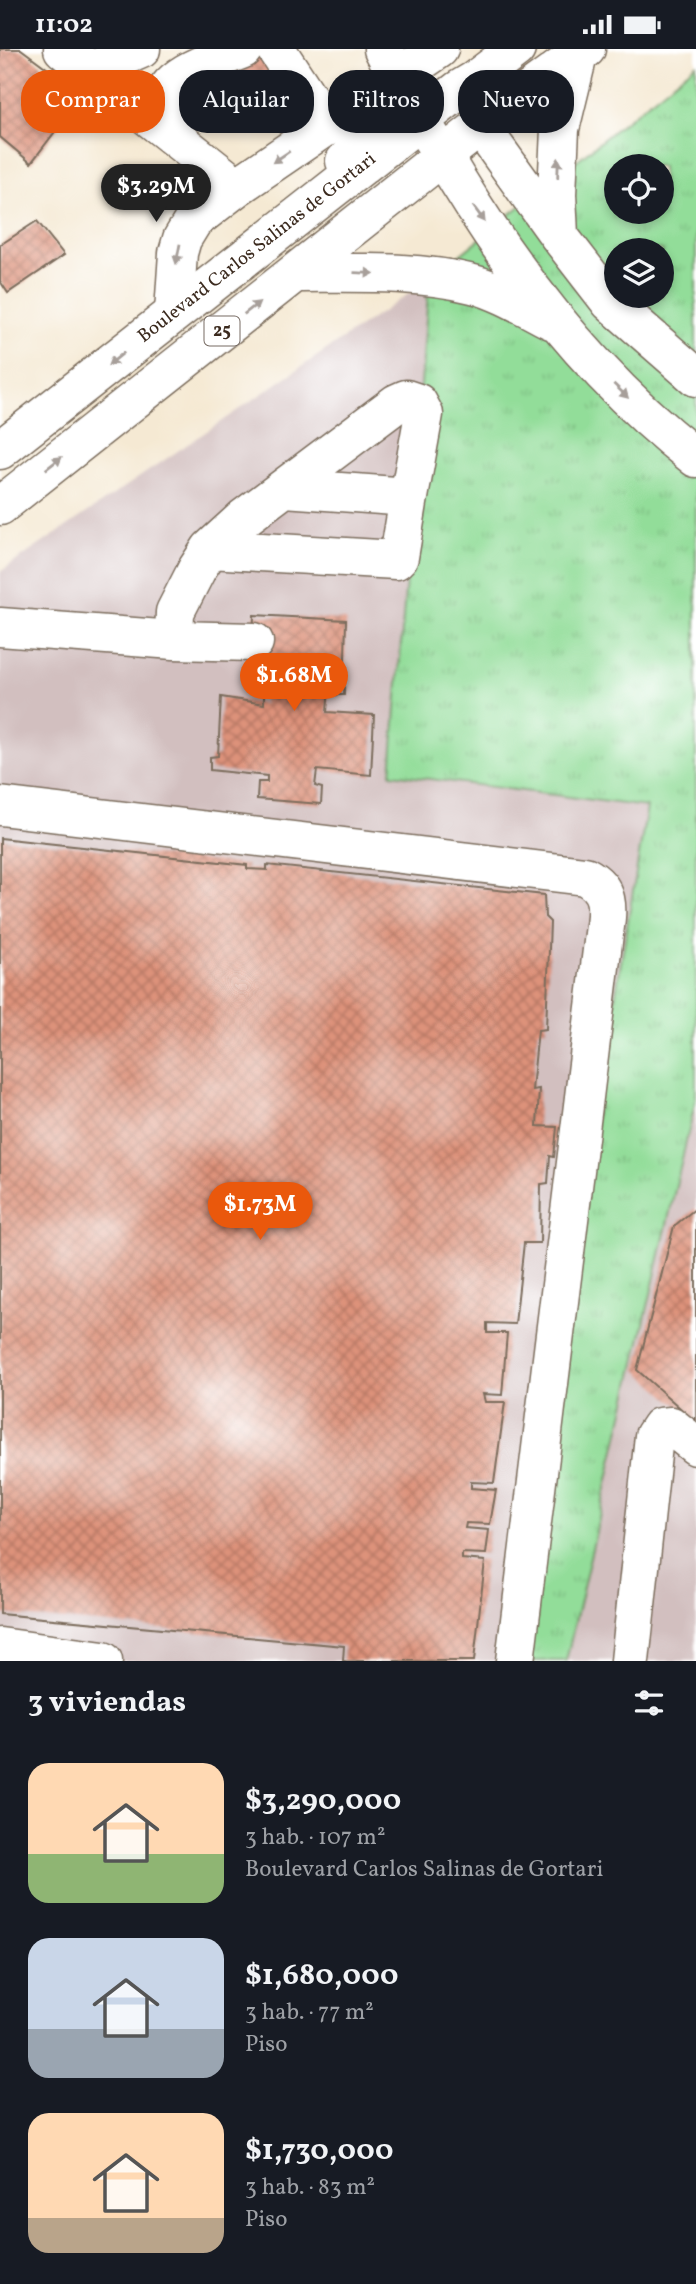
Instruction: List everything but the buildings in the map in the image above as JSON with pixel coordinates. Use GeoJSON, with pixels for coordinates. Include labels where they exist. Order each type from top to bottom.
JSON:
{"type":"FeatureCollection","features":[{"type":"Feature","properties":{"kind":"main road"},"geometry":{"type":"LineString","coordinates":[[77,60],[141,49]]}},
{"type":"Feature","properties":{"kind":"main road"},"geometry":{"type":"LineString","coordinates":[[166,130],[163,101],[167,87],[178,76],[243,49]]}},
{"type":"Feature","properties":{"kind":"main road"},"geometry":{"type":"LineString","coordinates":[[276,49],[327,127]]}},
{"type":"Feature","properties":{"kind":"main road"},"geometry":{"type":"LineString","coordinates":[[174,312],[175,272],[182,239],[193,221],[237,187],[327,127],[391,64],[438,49],[458,85]]}},
{"type":"Feature","properties":{"kind":"main road","name":"Boulevard Carlos Salinas de Gortari"},"geometry":{"type":"LineString","coordinates":[[488,70],[516,49]]}},
{"type":"Feature","properties":{"kind":"main road"},"geometry":{"type":"LineString","coordinates":[[559,236],[557,194],[560,129],[582,52]]}},
{"type":"Feature","properties":{"kind":"main road","name":"25"},"geometry":{"type":"LineString","coordinates":[[557,70],[582,52]]}},
{"type":"Feature","properties":{"kind":"main road"},"geometry":{"type":"LineString","coordinates":[[77,60],[237,187]]}},
{"type":"Feature","properties":{"kind":"main road"},"geometry":{"type":"LineString","coordinates":[[290,222],[363,142],[391,64]]}},
{"type":"Feature","properties":{"kind":"main road","name":"Boulevard Carlos Salinas de Gortari"},"geometry":{"type":"LineString","coordinates":[[444,101],[458,91]]}},
{"type":"Feature","properties":{"kind":"main road","name":"Boulevard Carlos Salinas de Gortari"},"geometry":{"type":"LineString","coordinates":[[0,450],[403,133]]}},
{"type":"Feature","properties":{"kind":"main road"},"geometry":{"type":"LineString","coordinates":[[428,133],[469,201],[558,324],[610,380],[672,440],[696,458]]}},
{"type":"Feature","properties":{"kind":"main road","name":"25"},"geometry":{"type":"LineString","coordinates":[[0,506],[472,133]]}},
{"type":"Feature","properties":{"kind":"main road"},"geometry":{"type":"LineString","coordinates":[[487,133],[559,236],[610,302],[696,377]]}},
{"type":"Feature","properties":{"kind":"main road"},"geometry":{"type":"LineString","coordinates":[[296,273],[405,275],[474,284],[558,324]]}},
{"type":"Feature","properties":{"kind":"main road"},"geometry":{"type":"LineString","coordinates":[[174,640],[175,612],[210,549],[244,518],[397,403],[410,399],[418,403],[424,414],[401,552],[396,561],[210,549]]}},
{"type":"Feature","properties":{"kind":"main road"},"geometry":{"type":"LineString","coordinates":[[285,488],[410,498]]}},
{"type":"Feature","properties":{"kind":"main road"},"geometry":{"type":"LineString","coordinates":[[0,627],[174,640],[254,642]]}},
{"type":"Feature","properties":{"kind":"main road"},"geometry":{"type":"LineString","coordinates":[[0,806],[585,876],[598,883],[605,893],[607,913],[515,1661]]}},
{"type":"Feature","properties":{"kind":"main road"},"geometry":{"type":"LineString","coordinates":[[630,1661],[654,1436],[660,1427],[671,1426],[696,1446]]}},
{"type":"Feature","properties":{"kind":"main road"},"geometry":{"type":"LineString","coordinates":[[0,1647],[103,1661]]}},
{"type":"Feature","properties":{"kind":"shaded area"},"geometry":{"type":"Polygon","coordinates":[[[429,280],[391,774],[647,806],[504,1661],[0,1661],[0,572],[429,280]]]}},
{"type":"Feature","properties":{"kind":"shaded area"},"geometry":{"type":"Polygon","coordinates":[[[696,1043],[696,1661],[563,1661],[696,1043]]]}},
{"type":"Feature","properties":{"kind":"green space"},"geometry":{"type":"Polygon","coordinates":[[[696,64],[696,1099],[566,1661],[504,1661],[647,807],[391,774],[429,280],[696,64]]]}}]}
